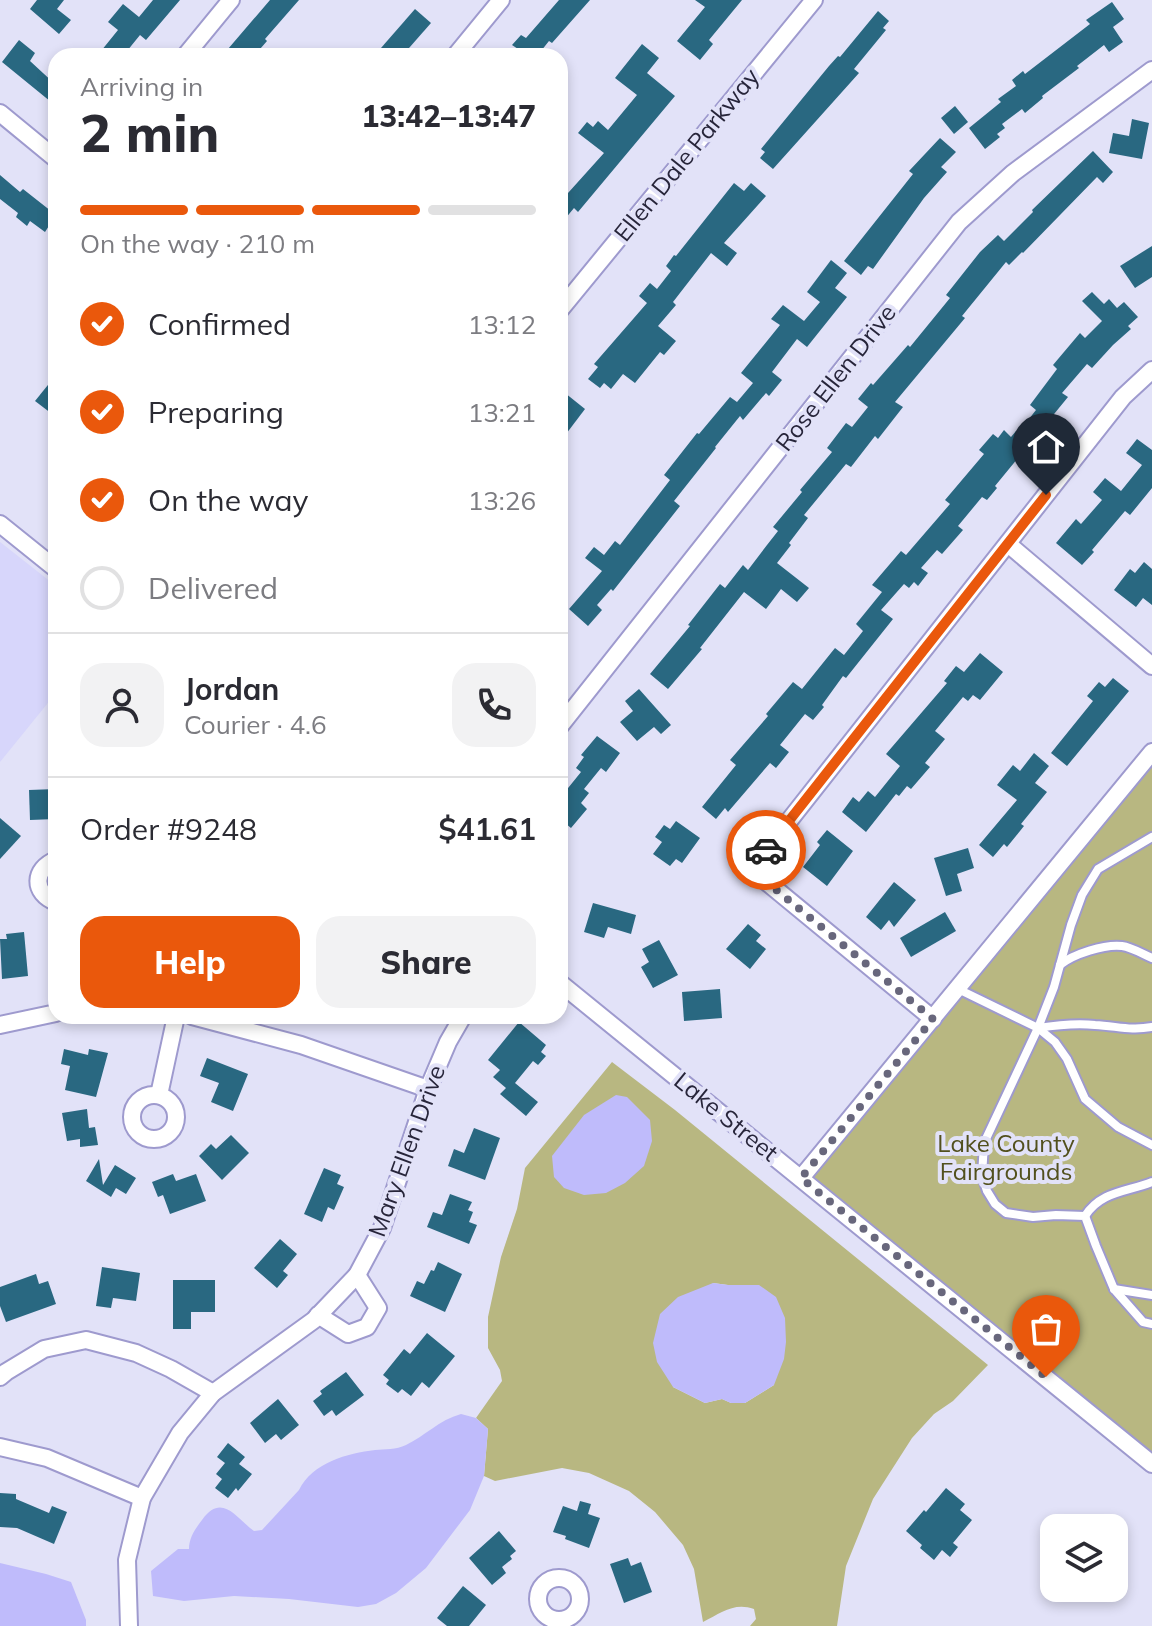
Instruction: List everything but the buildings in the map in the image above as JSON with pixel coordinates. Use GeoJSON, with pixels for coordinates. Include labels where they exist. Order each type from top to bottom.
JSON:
{"type":"FeatureCollection","features":[{"type":"Feature","properties":{"kind":"street"},"geometry":{"type":"LineString","coordinates":[[192,48],[231,0]]}},
{"type":"Feature","properties":{"kind":"street"},"geometry":{"type":"LineString","coordinates":[[462,48],[501,0]]}},
{"type":"Feature","properties":{"kind":"street","name":"Ellen Dale Parkway"},"geometry":{"type":"LineString","coordinates":[[568,300],[814,0]]}},
{"type":"Feature","properties":{"kind":"street","name":"Rose Ellen Drive"},"geometry":{"type":"LineString","coordinates":[[568,716],[959,222],[1013,173],[1152,70]]}},
{"type":"Feature","properties":{"kind":"street"},"geometry":{"type":"LineString","coordinates":[[0,113],[48,152]]}},
{"type":"Feature","properties":{"kind":"street"},"geometry":{"type":"LineString","coordinates":[[933,1019],[751,869],[1123,397],[1152,370]]}},
{"type":"Feature","properties":{"kind":"street"},"geometry":{"type":"LineString","coordinates":[[0,524],[48,563]]}},
{"type":"Feature","properties":{"kind":"street"},"geometry":{"type":"LineString","coordinates":[[1008,544],[1152,666]]}},
{"type":"Feature","properties":{"kind":"street"},"geometry":{"type":"LineString","coordinates":[[801,1178],[1152,752]]}},
{"type":"Feature","properties":{"kind":"street"},"geometry":{"type":"LineString","coordinates":[[48,864],[42,869],[39,882],[43,895],[48,898]]}},
{"type":"Feature","properties":{"kind":"street","name":"Lake Street"},"geometry":{"type":"LineString","coordinates":[[568,989],[1152,1464]]}},
{"type":"Feature","properties":{"kind":"street"},"geometry":{"type":"LineString","coordinates":[[0,1025],[48,1015]]}},
{"type":"Feature","properties":{"kind":"street"},"geometry":{"type":"LineString","coordinates":[[159,1095],[174,1024]]}},
{"type":"Feature","properties":{"kind":"street"},"geometry":{"type":"LineString","coordinates":[[222,1024],[301,1045],[428,1089]]}},
{"type":"Feature","properties":{"kind":"street","name":"Mary Ellen Drive"},"geometry":{"type":"LineString","coordinates":[[129,1626],[127,1560],[142,1498],[180,1433],[213,1393],[318,1315],[357,1275],[382,1228],[428,1089],[458,1024]]}},
{"type":"Feature","properties":{"kind":"street"},"geometry":{"type":"LineString","coordinates":[[318,1315],[348,1334],[367,1327],[378,1308],[357,1275]]}},
{"type":"Feature","properties":{"kind":"street"},"geometry":{"type":"LineString","coordinates":[[0,1377],[44,1349],[86,1340],[136,1353],[213,1393]]}},
{"type":"Feature","properties":{"kind":"street"},"geometry":{"type":"LineString","coordinates":[[0,1447],[47,1458],[142,1498]]}},
{"type":"Feature","properties":{"kind":"lane"},"geometry":{"type":"LineString","coordinates":[[1085,1216],[1033,1217],[1006,1213],[995,1204],[982,1176],[984,1143],[1038,1028],[1082,895],[1098,869],[1151,840]]}},
{"type":"Feature","properties":{"kind":"lane"},"geometry":{"type":"LineString","coordinates":[[1060,965],[1090,950],[1122,946],[1152,958]]}},
{"type":"Feature","properties":{"kind":"lane"},"geometry":{"type":"LineString","coordinates":[[958,989],[1038,1028],[1055,1042],[1067,1059],[1085,1099],[1118,1127],[1152,1145]]}},
{"type":"Feature","properties":{"kind":"lane"},"geometry":{"type":"LineString","coordinates":[[1038,1028],[1064,1024],[1135,1030],[1152,1027]]}},
{"type":"Feature","properties":{"kind":"lane"},"geometry":{"type":"LineString","coordinates":[[1085,1216],[1092,1205],[1118,1192],[1152,1182]]}},
{"type":"Feature","properties":{"kind":"lane"},"geometry":{"type":"LineString","coordinates":[[1085,1216],[1114,1289],[1143,1322],[1152,1324]]}},
{"type":"Feature","properties":{"kind":"lane"},"geometry":{"type":"LineString","coordinates":[[1114,1289],[1152,1295]]}},
{"type":"Feature","properties":{"kind":"shaded area"},"geometry":{"type":"Polygon","coordinates":[[[0,542],[48,580],[48,703],[0,762],[0,542]]]}},
{"type":"Feature","properties":{"kind":"shaded area"},"geometry":{"type":"Polygon","coordinates":[[[616,1095],[627,1097],[650,1120],[652,1141],[644,1166],[625,1183],[606,1193],[584,1195],[564,1188],[554,1177],[552,1156],[584,1115],[616,1095]]]}},
{"type":"Feature","properties":{"kind":"shaded area"},"geometry":{"type":"Polygon","coordinates":[[[713,1283],[759,1285],[776,1297],[785,1318],[784,1359],[774,1385],[745,1403],[722,1399],[705,1403],[673,1387],[657,1362],[653,1343],[660,1314],[678,1297],[713,1283]]]}},
{"type":"Feature","properties":{"kind":"shaded area"},"geometry":{"type":"Polygon","coordinates":[[[461,1414],[476,1418],[488,1429],[484,1476],[470,1510],[426,1568],[396,1593],[376,1604],[358,1607],[234,1596],[184,1601],[153,1596],[151,1571],[178,1549],[189,1549],[193,1534],[209,1512],[216,1508],[229,1510],[254,1531],[262,1530],[322,1466],[354,1454],[402,1447],[461,1414]]]}},
{"type":"Feature","properties":{"kind":"shaded area"},"geometry":{"type":"Polygon","coordinates":[[[0,1563],[71,1582],[86,1626],[0,1626],[0,1563]]]}},
{"type":"Feature","properties":{"kind":"green space","name":"Lake County Fairgrounds"},"geometry":{"type":"Polygon","coordinates":[[[1152,748],[1152,1464],[801,1180],[1152,748]]]}},
{"type":"Feature","properties":{"kind":"green space"},"geometry":{"type":"Polygon","coordinates":[[[612,1062],[988,1365],[912,1438],[873,1499],[846,1566],[837,1626],[750,1626],[756,1619],[754,1609],[747,1607],[728,1610],[703,1622],[694,1569],[683,1545],[655,1512],[629,1491],[589,1473],[562,1468],[495,1481],[484,1476],[488,1429],[476,1418],[502,1381],[500,1370],[488,1348],[488,1317],[525,1168],[612,1062]],[[713,1283],[673,1387],[705,1403],[722,1399],[745,1403],[774,1385],[759,1285],[713,1283]]]}},
{"type":"Feature","properties":{"kind":"way so far"},"geometry":{"type":"LineString","coordinates":[[766,850],[751,869],[933,1019],[801,1178],[1046,1377]]}},
{"type":"Feature","properties":{"kind":"route"},"geometry":{"type":"LineString","coordinates":[[766,850],[1046,495]]}}]}
